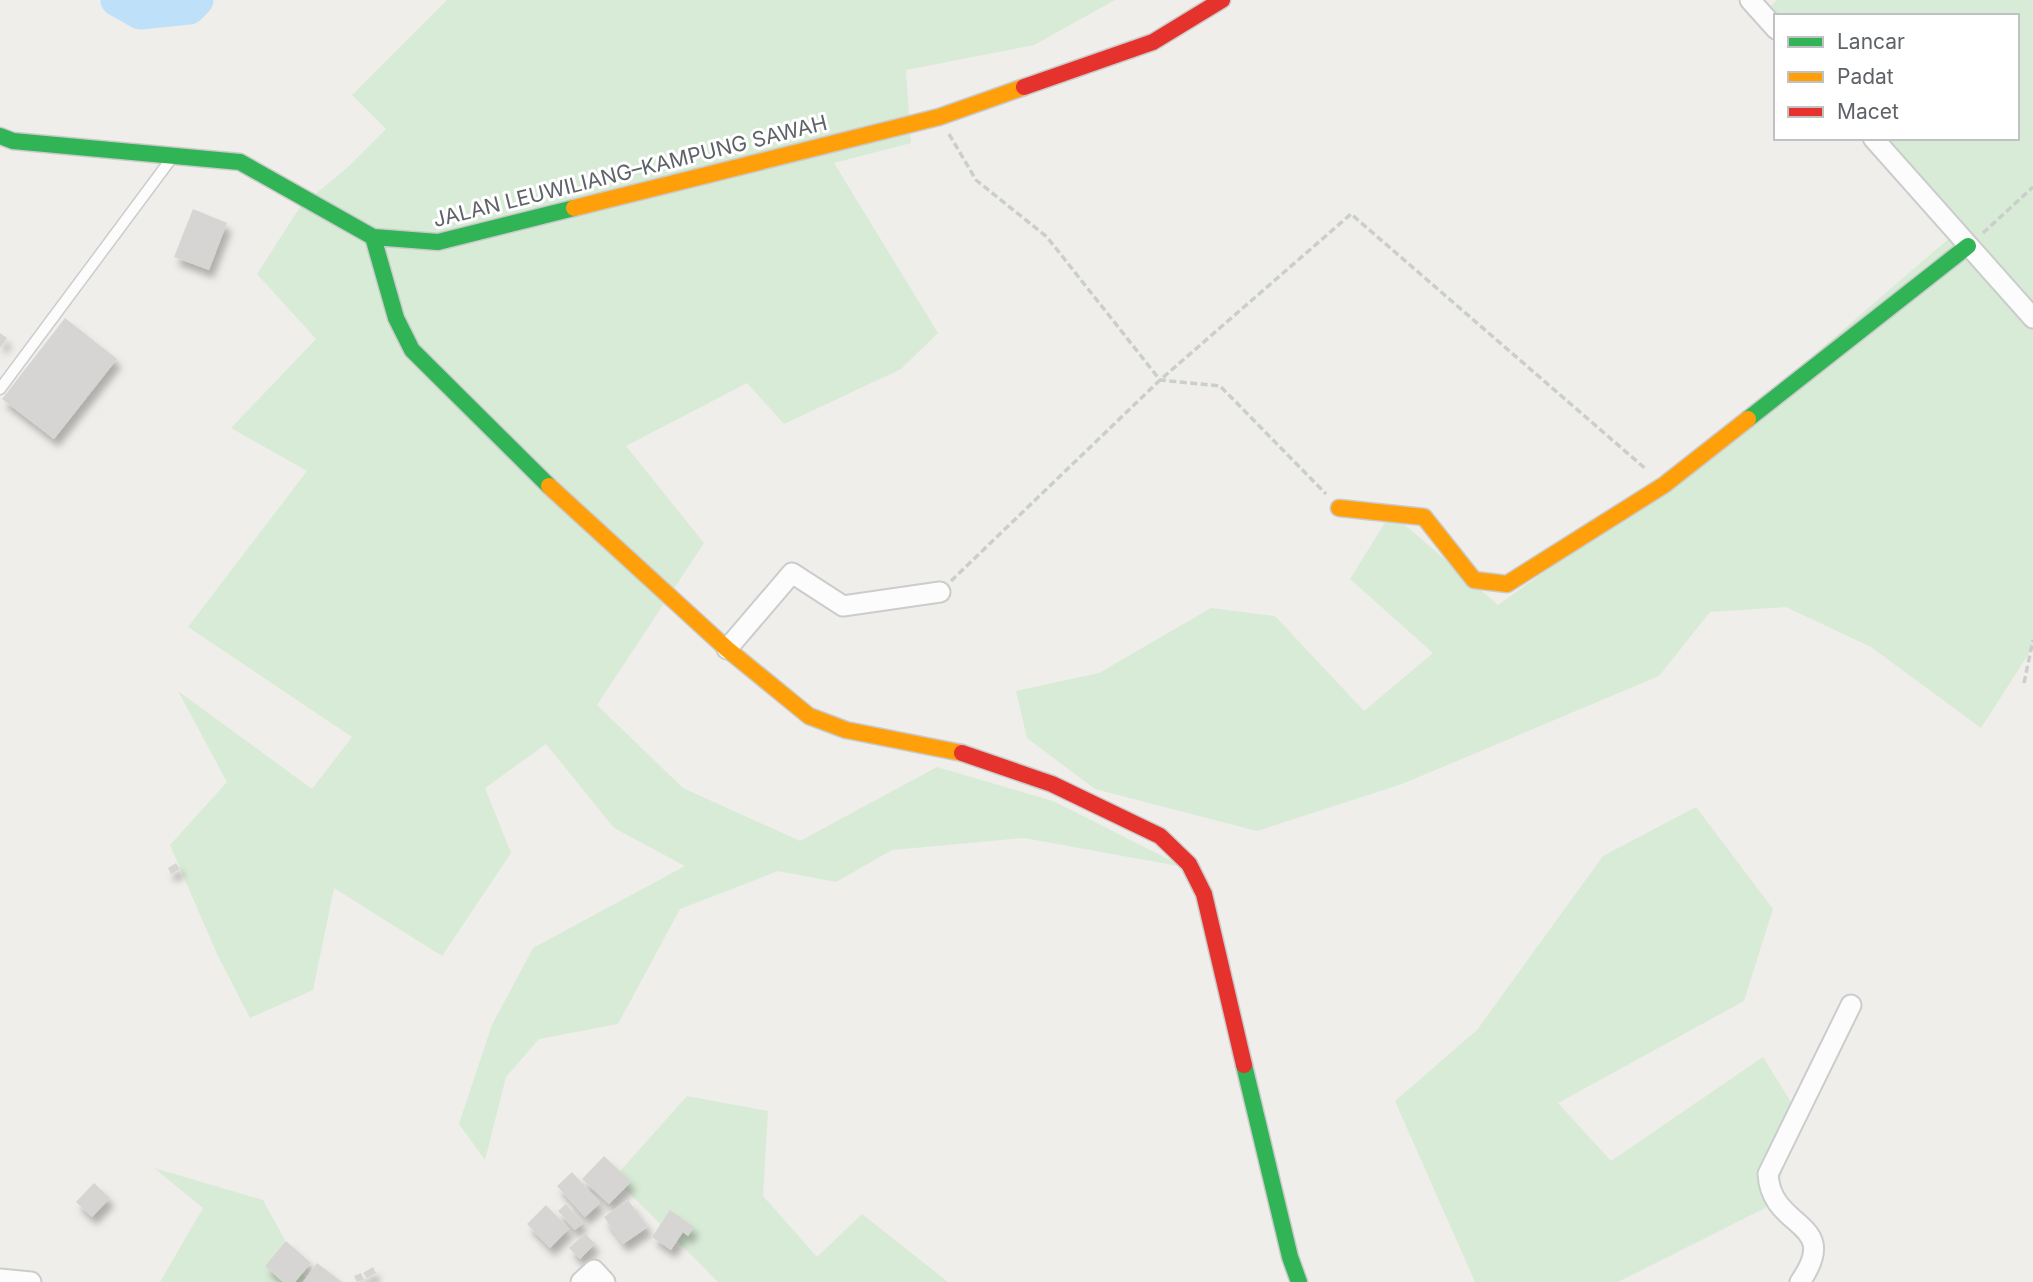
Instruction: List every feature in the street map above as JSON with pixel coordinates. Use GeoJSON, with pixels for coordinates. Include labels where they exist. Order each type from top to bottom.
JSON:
{"type":"FeatureCollection","features":[{"type":"Feature","properties":{"kind":"street","name":"JALAN LEUWILIANG–KAMPUNG SAWAH"},"geometry":{"type":"LineString","coordinates":[[0,136],[13,141],[240,162],[373,237],[438,242],[939,117],[1153,42],[1222,0]]}},
{"type":"Feature","properties":{"kind":"street"},"geometry":{"type":"LineString","coordinates":[[1749,0],[1774,27]]}},
{"type":"Feature","properties":{"kind":"street"},"geometry":{"type":"LineString","coordinates":[[1875,140],[2033,318]]}},
{"type":"Feature","properties":{"kind":"street"},"geometry":{"type":"LineString","coordinates":[[373,237],[396,318],[412,350],[547,484],[727,649],[809,716],[846,730],[955,751],[1052,783],[1160,836],[1189,864],[1204,894],[1290,1257],[1299,1282]]}},
{"type":"Feature","properties":{"kind":"street"},"geometry":{"type":"LineString","coordinates":[[1339,508],[1423,517],[1474,580],[1507,584],[1664,485],[1968,246]]}},
{"type":"Feature","properties":{"kind":"street"},"geometry":{"type":"LineString","coordinates":[[727,649],[792,573],[844,606],[940,592]]}},
{"type":"Feature","properties":{"kind":"street"},"geometry":{"type":"LineString","coordinates":[[1800,1282],[1814,1262],[1816,1248],[1807,1231],[1784,1213],[1769,1191],[1768,1174],[1852,1005]]}},
{"type":"Feature","properties":{"kind":"street"},"geometry":{"type":"LineString","coordinates":[[581,1282],[594,1270],[605,1282]]}},
{"type":"Feature","properties":{"kind":"street"},"geometry":{"type":"LineString","coordinates":[[0,1279],[30,1282]]}},
{"type":"Feature","properties":{"kind":"lane"},"geometry":{"type":"LineString","coordinates":[[0,389],[173,156]]}},
{"type":"Feature","properties":{"kind":"path"},"geometry":{"type":"LineString","coordinates":[[939,117],[976,180],[1047,237],[1160,380],[1220,386],[1339,508]]}},
{"type":"Feature","properties":{"kind":"path"},"geometry":{"type":"LineString","coordinates":[[1968,246],[2033,187]]}},
{"type":"Feature","properties":{"kind":"path"},"geometry":{"type":"LineString","coordinates":[[940,592],[1160,380],[1351,214],[1664,485]]}},
{"type":"Feature","properties":{"kind":"path"},"geometry":{"type":"LineString","coordinates":[[2024,683],[2033,640]]}},
{"type":"Feature","properties":{"kind":"green space"},"geometry":{"type":"Polygon","coordinates":[[[447,0],[1115,0],[1034,45],[906,70],[911,143],[834,163],[938,333],[901,369],[784,424],[747,383],[626,446],[704,543],[597,705],[683,788],[800,841],[937,767],[1053,801],[1184,867],[1024,838],[892,850],[836,882],[778,871],[680,909],[618,1024],[539,1039],[506,1077],[485,1160],[459,1124],[492,1025],[533,948],[685,866],[614,828],[546,744],[485,788],[511,853],[442,956],[334,888],[313,990],[250,1018],[217,954],[170,845],[227,782],[178,691],[312,789],[352,737],[188,627],[307,471],[231,428],[316,339],[257,274],[300,207],[348,167],[386,129],[352,95],[447,0]]]}},
{"type":"Feature","properties":{"kind":"green space"},"geometry":{"type":"Polygon","coordinates":[[[1777,0],[2033,0],[2033,647],[1981,728],[1871,647],[1786,607],[1710,612],[1659,676],[1402,784],[1257,831],[1095,789],[1027,738],[1016,691],[1099,673],[1211,608],[1275,616],[1364,711],[1433,653],[1350,579],[1391,513],[1498,605],[1650,496],[1953,235],[1868,140],[2019,140],[2019,14],[1774,14],[1774,37],[1758,19],[1777,0]]]}},
{"type":"Feature","properties":{"kind":"green space"},"geometry":{"type":"Polygon","coordinates":[[[1696,807],[1773,909],[1744,1001],[1558,1103],[1611,1161],[1763,1057],[1799,1115],[1773,1204],[1618,1282],[1475,1282],[1395,1101],[1477,1030],[1603,856],[1696,807]]]}},
{"type":"Feature","properties":{"kind":"green space"},"geometry":{"type":"Polygon","coordinates":[[[687,1096],[768,1111],[763,1196],[817,1257],[862,1214],[948,1282],[718,1282],[614,1178],[687,1096]]]}},
{"type":"Feature","properties":{"kind":"green space"},"geometry":{"type":"Polygon","coordinates":[[[154,1168],[263,1200],[308,1282],[160,1282],[203,1208],[154,1168]]]}},
{"type":"Feature","properties":{"kind":"building"},"geometry":{"type":"Polygon","coordinates":[[[193,209],[227,223],[209,270],[174,257],[193,209]]]}},
{"type":"Feature","properties":{"kind":"building"},"geometry":{"type":"Polygon","coordinates":[[[65,318],[117,359],[54,439],[2,399],[65,318]]]}},
{"type":"Feature","properties":{"kind":"building"},"geometry":{"type":"Polygon","coordinates":[[[0,333],[7,338],[0,348],[0,333]]]}},
{"type":"Feature","properties":{"kind":"building"},"geometry":{"type":"Polygon","coordinates":[[[176,863],[180,869],[171,874],[168,868],[176,863]]]}},
{"type":"Feature","properties":{"kind":"building"},"geometry":{"type":"Polygon","coordinates":[[[604,1156],[631,1182],[609,1204],[582,1179],[604,1156]]]}},
{"type":"Feature","properties":{"kind":"building"},"geometry":{"type":"Polygon","coordinates":[[[572,1172],[600,1203],[585,1217],[557,1186],[572,1172]]]}},
{"type":"Feature","properties":{"kind":"building"},"geometry":{"type":"Polygon","coordinates":[[[94,1183],[110,1198],[92,1217],[76,1202],[94,1183]]]}},
{"type":"Feature","properties":{"kind":"building"},"geometry":{"type":"Polygon","coordinates":[[[628,1200],[648,1227],[623,1244],[604,1217],[628,1200]]]}},
{"type":"Feature","properties":{"kind":"building"},"geometry":{"type":"Polygon","coordinates":[[[566,1204],[583,1223],[575,1230],[558,1211],[566,1204]]]}},
{"type":"Feature","properties":{"kind":"building"},"geometry":{"type":"Polygon","coordinates":[[[546,1205],[569,1229],[550,1248],[527,1224],[546,1205]]]}},
{"type":"Feature","properties":{"kind":"building"},"geometry":{"type":"Polygon","coordinates":[[[670,1210],[694,1227],[688,1236],[683,1232],[671,1250],[652,1237],[670,1210]]]}},
{"type":"Feature","properties":{"kind":"building"},"geometry":{"type":"Polygon","coordinates":[[[585,1233],[595,1244],[580,1259],[569,1248],[585,1233]]]}},
{"type":"Feature","properties":{"kind":"building"},"geometry":{"type":"Polygon","coordinates":[[[286,1241],[311,1263],[295,1282],[283,1282],[265,1266],[286,1241]]]}},
{"type":"Feature","properties":{"kind":"building"},"geometry":{"type":"Polygon","coordinates":[[[317,1263],[342,1282],[303,1282],[317,1263]]]}},
{"type":"Feature","properties":{"kind":"building"},"geometry":{"type":"Polygon","coordinates":[[[373,1267],[376,1273],[367,1278],[363,1273],[373,1267]]]}},
{"type":"Feature","properties":{"kind":"building"},"geometry":{"type":"Polygon","coordinates":[[[361,1273],[364,1280],[357,1282],[354,1276],[361,1273]]]}},
{"type":"Feature","properties":{"kind":"waterway"},"geometry":{"type":"LineString","coordinates":[[117,0],[140,13],[189,8],[197,0]]}},
{"type":"Feature","properties":{"kind":"traffic: fast"},"geometry":{"type":"LineString","coordinates":[[0,136],[13,141],[240,162],[373,237],[438,242],[574,208]]}},
{"type":"Feature","properties":{"kind":"traffic: fast"},"geometry":{"type":"LineString","coordinates":[[373,237],[396,318],[412,350],[549,486]]}},
{"type":"Feature","properties":{"kind":"traffic: fast"},"geometry":{"type":"LineString","coordinates":[[1748,419],[1968,246]]}},
{"type":"Feature","properties":{"kind":"traffic: fast"},"geometry":{"type":"LineString","coordinates":[[1244,1065],[1290,1257],[1299,1282]]}},
{"type":"Feature","properties":{"kind":"traffic: slow"},"geometry":{"type":"LineString","coordinates":[[574,208],[939,117],[1024,87]]}},
{"type":"Feature","properties":{"kind":"traffic: slow"},"geometry":{"type":"LineString","coordinates":[[1339,508],[1424,517],[1474,580],[1507,584],[1664,485],[1748,419]]}},
{"type":"Feature","properties":{"kind":"traffic: slow"},"geometry":{"type":"LineString","coordinates":[[549,486],[727,649],[809,716],[846,730],[962,753]]}},
{"type":"Feature","properties":{"kind":"traffic: jam"},"geometry":{"type":"LineString","coordinates":[[1024,87],[1153,42],[1222,0]]}},
{"type":"Feature","properties":{"kind":"traffic: jam"},"geometry":{"type":"LineString","coordinates":[[962,753],[1052,784],[1160,836],[1189,864],[1204,894],[1244,1065]]}}]}
